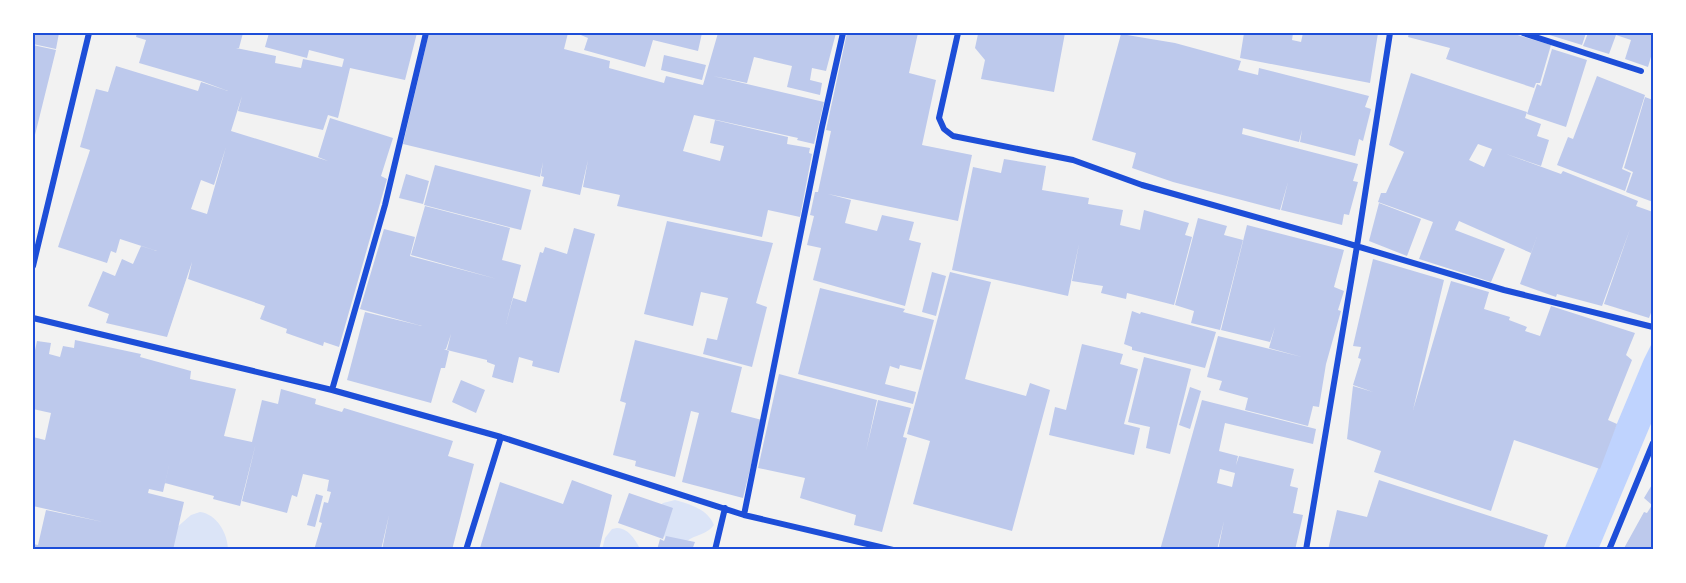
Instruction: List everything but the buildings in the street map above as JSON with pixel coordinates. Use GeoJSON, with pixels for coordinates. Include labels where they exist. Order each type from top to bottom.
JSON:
{"type":"FeatureCollection","features":[{"type":"Feature","properties":{"kind":"street"},"geometry":{"type":"LineString","coordinates":[[33,266],[89,33]]}},
{"type":"Feature","properties":{"kind":"street"},"geometry":{"type":"LineString","coordinates":[[332,390],[385,205],[426,33]]}},
{"type":"Feature","properties":{"kind":"street"},"geometry":{"type":"LineString","coordinates":[[744,514],[843,33]]}},
{"type":"Feature","properties":{"kind":"street"},"geometry":{"type":"LineString","coordinates":[[958,33],[939,118],[944,129],[953,136],[1073,160],[1142,185],[1504,290],[1653,327]]}},
{"type":"Feature","properties":{"kind":"street"},"geometry":{"type":"LineString","coordinates":[[1306,550],[1390,33]]}},
{"type":"Feature","properties":{"kind":"street"},"geometry":{"type":"LineString","coordinates":[[1523,33],[1641,71]]}},
{"type":"Feature","properties":{"kind":"street"},"geometry":{"type":"LineString","coordinates":[[33,318],[332,390],[501,437],[744,514],[893,550]]}},
{"type":"Feature","properties":{"kind":"street"},"geometry":{"type":"LineString","coordinates":[[466,550],[501,437]]}},
{"type":"Feature","properties":{"kind":"street"},"geometry":{"type":"LineString","coordinates":[[1610,550],[1653,443]]}},
{"type":"Feature","properties":{"kind":"street"},"geometry":{"type":"LineString","coordinates":[[715,550],[725,508]]}},
{"type":"Feature","properties":{"kind":"shaded area"},"geometry":{"type":"Polygon","coordinates":[[[675,500],[703,511],[714,525],[706,532],[688,540],[678,550],[664,550],[666,539],[651,513],[663,503],[675,500]]]}},
{"type":"Feature","properties":{"kind":"shaded area"},"geometry":{"type":"Polygon","coordinates":[[[200,512],[212,517],[224,531],[228,550],[168,550],[175,529],[191,515],[200,512]]]}},
{"type":"Feature","properties":{"kind":"shaded area"},"geometry":{"type":"Polygon","coordinates":[[[617,528],[629,533],[641,550],[602,550],[605,538],[612,529],[617,528]]]}},
{"type":"Feature","properties":{"kind":"water"},"geometry":{"type":"Polygon","coordinates":[[[1653,341],[1653,419],[1598,550],[1564,550],[1644,359],[1653,341]]]}}]}
